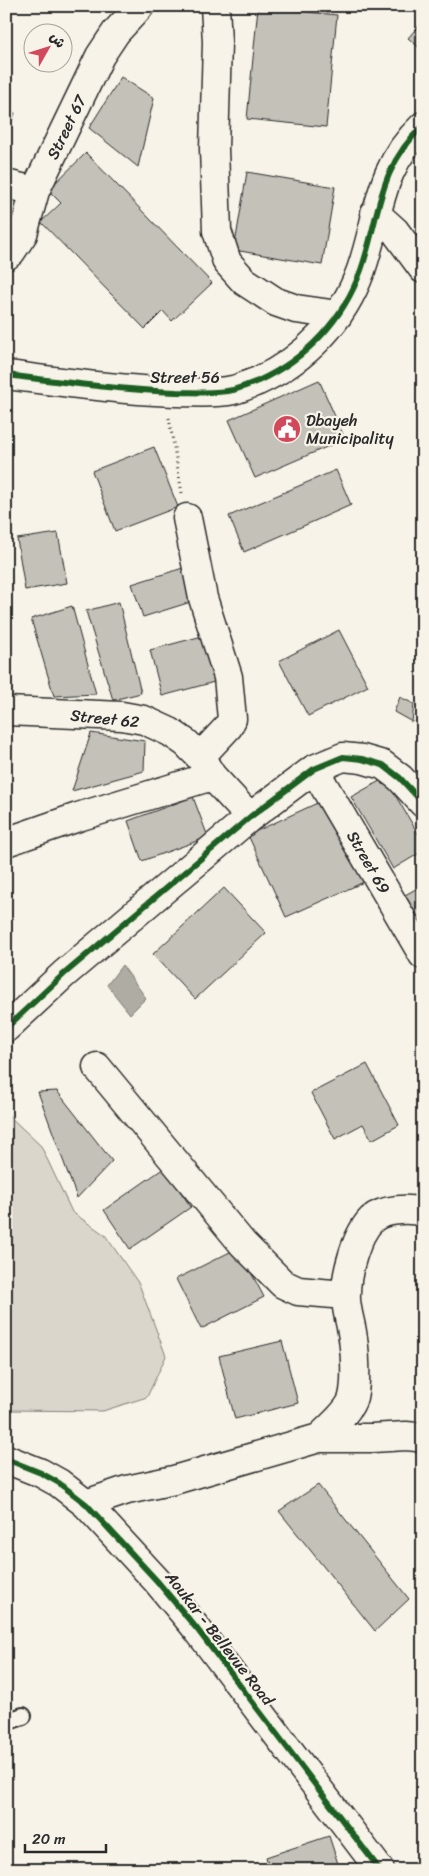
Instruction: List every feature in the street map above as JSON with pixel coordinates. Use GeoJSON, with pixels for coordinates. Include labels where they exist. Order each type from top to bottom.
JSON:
{"type":"FeatureCollection","features":[{"type":"Feature","properties":{"kind":"street","name":"Street 67"},"geometry":{"type":"LineString","coordinates":[[6,256],[11,252],[23,234],[35,191],[100,56],[116,32],[140,6]]}},
{"type":"Feature","properties":{"kind":"street"},"geometry":{"type":"LineString","coordinates":[[215,6],[217,42],[214,149],[217,231],[227,262],[244,281],[276,302],[296,309],[338,315]]}},
{"type":"Feature","properties":{"kind":"street","name":"Street 56"},"geometry":{"type":"LineString","coordinates":[[6,375],[136,391],[208,393],[233,390],[272,375],[294,361],[325,334],[346,304],[361,270],[376,213],[391,167],[403,148],[423,126]]}},
{"type":"Feature","properties":{"kind":"street"},"geometry":{"type":"LineString","coordinates":[[6,184],[35,191]]}},
{"type":"Feature","properties":{"kind":"street"},"geometry":{"type":"LineString","coordinates":[[376,213],[395,231],[423,269]]}},
{"type":"Feature","properties":{"kind":"street"},"geometry":{"type":"LineString","coordinates":[[6,842],[78,817],[206,766],[228,728],[232,718],[228,677],[203,598],[187,518]]}},
{"type":"Feature","properties":{"kind":"street","name":"Street 62"},"geometry":{"type":"LineString","coordinates":[[6,711],[122,716],[144,720],[170,732],[186,743],[250,817]]}},
{"type":"Feature","properties":{"kind":"street"},"geometry":{"type":"LineString","coordinates":[[6,1028],[64,974],[250,817],[314,769],[343,757],[362,758],[383,765],[400,778],[423,803]]}},
{"type":"Feature","properties":{"kind":"street","name":"Street 69"},"geometry":{"type":"LineString","coordinates":[[314,769],[423,955]]}},
{"type":"Feature","properties":{"kind":"street"},"geometry":{"type":"LineString","coordinates":[[97,1067],[243,1244],[283,1284],[298,1292],[346,1295]]}},
{"type":"Feature","properties":{"kind":"street"},"geometry":{"type":"LineString","coordinates":[[319,1438],[343,1414],[353,1398],[353,1335],[346,1295],[350,1264],[360,1239],[373,1218],[402,1208],[423,1212]]}},
{"type":"Feature","properties":{"kind":"street"},"geometry":{"type":"LineString","coordinates":[[86,1504],[127,1490],[174,1480],[319,1438],[417,1436],[423,1439]]}},
{"type":"Feature","properties":{"kind":"street","name":"Aoukar - Bellevue Road"},"geometry":{"type":"LineString","coordinates":[[6,1459],[41,1473],[59,1483],[86,1504],[157,1581],[197,1629],[380,1870]]}},
{"type":"Feature","properties":{"kind":"lane"},"geometry":{"type":"LineString","coordinates":[[6,1722],[23,1716]]}},
{"type":"Feature","properties":{"kind":"path"},"geometry":{"type":"LineString","coordinates":[[165,392],[187,518]]}},
{"type":"Feature","properties":{"kind":"shaded area"},"geometry":{"type":"Polygon","coordinates":[[[122,965],[146,998],[130,1014],[107,985],[122,965]]]}},
{"type":"Feature","properties":{"kind":"shaded area"},"geometry":{"type":"Polygon","coordinates":[[[6,1113],[41,1146],[72,1212],[105,1235],[139,1284],[166,1356],[147,1397],[103,1411],[6,1410],[6,1113]]]}},
{"type":"Feature","properties":{"kind":"building"},"geometry":{"type":"Polygon","coordinates":[[[258,7],[337,15],[326,127],[247,119],[258,7]]]}},
{"type":"Feature","properties":{"kind":"building"},"geometry":{"type":"Polygon","coordinates":[[[423,21],[423,51],[408,38],[423,21]]]}},
{"type":"Feature","properties":{"kind":"building"},"geometry":{"type":"Polygon","coordinates":[[[121,77],[154,98],[138,167],[89,128],[121,77]]]}},
{"type":"Feature","properties":{"kind":"building"},"geometry":{"type":"Polygon","coordinates":[[[6,110],[15,113],[6,140],[6,110]]]}},
{"type":"Feature","properties":{"kind":"building"},"geometry":{"type":"Polygon","coordinates":[[[86,153],[212,283],[172,321],[163,311],[145,329],[41,222],[61,203],[48,190],[86,153]]]}},
{"type":"Feature","properties":{"kind":"building"},"geometry":{"type":"Polygon","coordinates":[[[247,172],[335,187],[322,265],[234,250],[247,172]]]}},
{"type":"Feature","properties":{"kind":"building","name":"Dbayeh Municipality"},"geometry":{"type":"Polygon","coordinates":[[[319,380],[345,439],[255,478],[229,420],[319,380]]]}},
{"type":"Feature","properties":{"kind":"building"},"geometry":{"type":"Polygon","coordinates":[[[154,447],[178,507],[115,531],[92,471],[154,447]]]}},
{"type":"Feature","properties":{"kind":"building"},"geometry":{"type":"Polygon","coordinates":[[[336,470],[351,505],[244,552],[229,516],[336,470]]]}},
{"type":"Feature","properties":{"kind":"building"},"geometry":{"type":"Polygon","coordinates":[[[58,533],[67,583],[25,590],[17,539],[58,533]]]}},
{"type":"Feature","properties":{"kind":"building"},"geometry":{"type":"Polygon","coordinates":[[[183,568],[194,601],[143,617],[132,584],[183,568]]]}},
{"type":"Feature","properties":{"kind":"building"},"geometry":{"type":"Polygon","coordinates":[[[119,602],[141,693],[113,700],[86,611],[119,602]]]}},
{"type":"Feature","properties":{"kind":"building"},"geometry":{"type":"Polygon","coordinates":[[[72,606],[96,694],[54,696],[31,619],[72,606]]]}},
{"type":"Feature","properties":{"kind":"building"},"geometry":{"type":"Polygon","coordinates":[[[339,630],[368,686],[308,716],[279,661],[339,630]]]}},
{"type":"Feature","properties":{"kind":"building"},"geometry":{"type":"Polygon","coordinates":[[[206,635],[218,681],[162,696],[150,650],[206,635]]]}},
{"type":"Feature","properties":{"kind":"building"},"geometry":{"type":"Polygon","coordinates":[[[400,697],[414,704],[412,722],[394,712],[400,697]]]}},
{"type":"Feature","properties":{"kind":"building"},"geometry":{"type":"Polygon","coordinates":[[[91,733],[145,741],[144,771],[72,791],[91,733]]]}},
{"type":"Feature","properties":{"kind":"building"},"geometry":{"type":"Polygon","coordinates":[[[385,778],[423,842],[423,851],[393,869],[351,797],[385,778]]]}},
{"type":"Feature","properties":{"kind":"building"},"geometry":{"type":"Polygon","coordinates":[[[193,797],[208,837],[142,861],[128,821],[193,797]]]}},
{"type":"Feature","properties":{"kind":"building"},"geometry":{"type":"Polygon","coordinates":[[[326,799],[364,882],[286,917],[248,835],[326,799]]]}},
{"type":"Feature","properties":{"kind":"building"},"geometry":{"type":"Polygon","coordinates":[[[423,885],[423,926],[405,895],[423,885]]]}},
{"type":"Feature","properties":{"kind":"building"},"geometry":{"type":"Polygon","coordinates":[[[224,888],[266,933],[195,999],[153,954],[224,888]]]}},
{"type":"Feature","properties":{"kind":"building"},"geometry":{"type":"Polygon","coordinates":[[[367,1064],[399,1125],[372,1140],[363,1124],[335,1139],[311,1093],[367,1064]]]}},
{"type":"Feature","properties":{"kind":"building"},"geometry":{"type":"Polygon","coordinates":[[[57,1091],[112,1161],[77,1198],[38,1092],[57,1091]]]}},
{"type":"Feature","properties":{"kind":"building"},"geometry":{"type":"Polygon","coordinates":[[[164,1168],[191,1207],[130,1249],[104,1210],[164,1168]]]}},
{"type":"Feature","properties":{"kind":"building"},"geometry":{"type":"Polygon","coordinates":[[[238,1248],[264,1297],[201,1329],[176,1279],[238,1248]]]}},
{"type":"Feature","properties":{"kind":"building"},"geometry":{"type":"Polygon","coordinates":[[[282,1341],[298,1403],[235,1419],[219,1356],[282,1341]]]}},
{"type":"Feature","properties":{"kind":"building"},"geometry":{"type":"Polygon","coordinates":[[[318,1485],[409,1599],[375,1631],[279,1511],[318,1485]]]}},
{"type":"Feature","properties":{"kind":"building"},"geometry":{"type":"Polygon","coordinates":[[[329,1836],[340,1870],[270,1870],[266,1857],[329,1836]]]}},
{"type":"Feature","properties":{"kind":"cycle path"},"geometry":{"type":"LineString","coordinates":[[6,375],[133,389],[219,392],[236,389],[275,372],[292,361],[321,336],[344,305],[361,270],[388,176],[408,142],[423,126]]}},
{"type":"Feature","properties":{"kind":"cycle path"},"geometry":{"type":"LineString","coordinates":[[6,1028],[64,974],[250,817],[314,769],[343,757],[362,759],[383,765],[400,778],[423,803]]}},
{"type":"Feature","properties":{"kind":"cycle path"},"geometry":{"type":"LineString","coordinates":[[6,1459],[41,1473],[59,1483],[86,1504],[157,1581],[197,1629],[380,1870]]}},
{"type":"Feature","properties":{"kind":"place","name":"Dbayeh Municipality"},"geometry":{"type":"Point","coordinates":[287,429]}}]}
